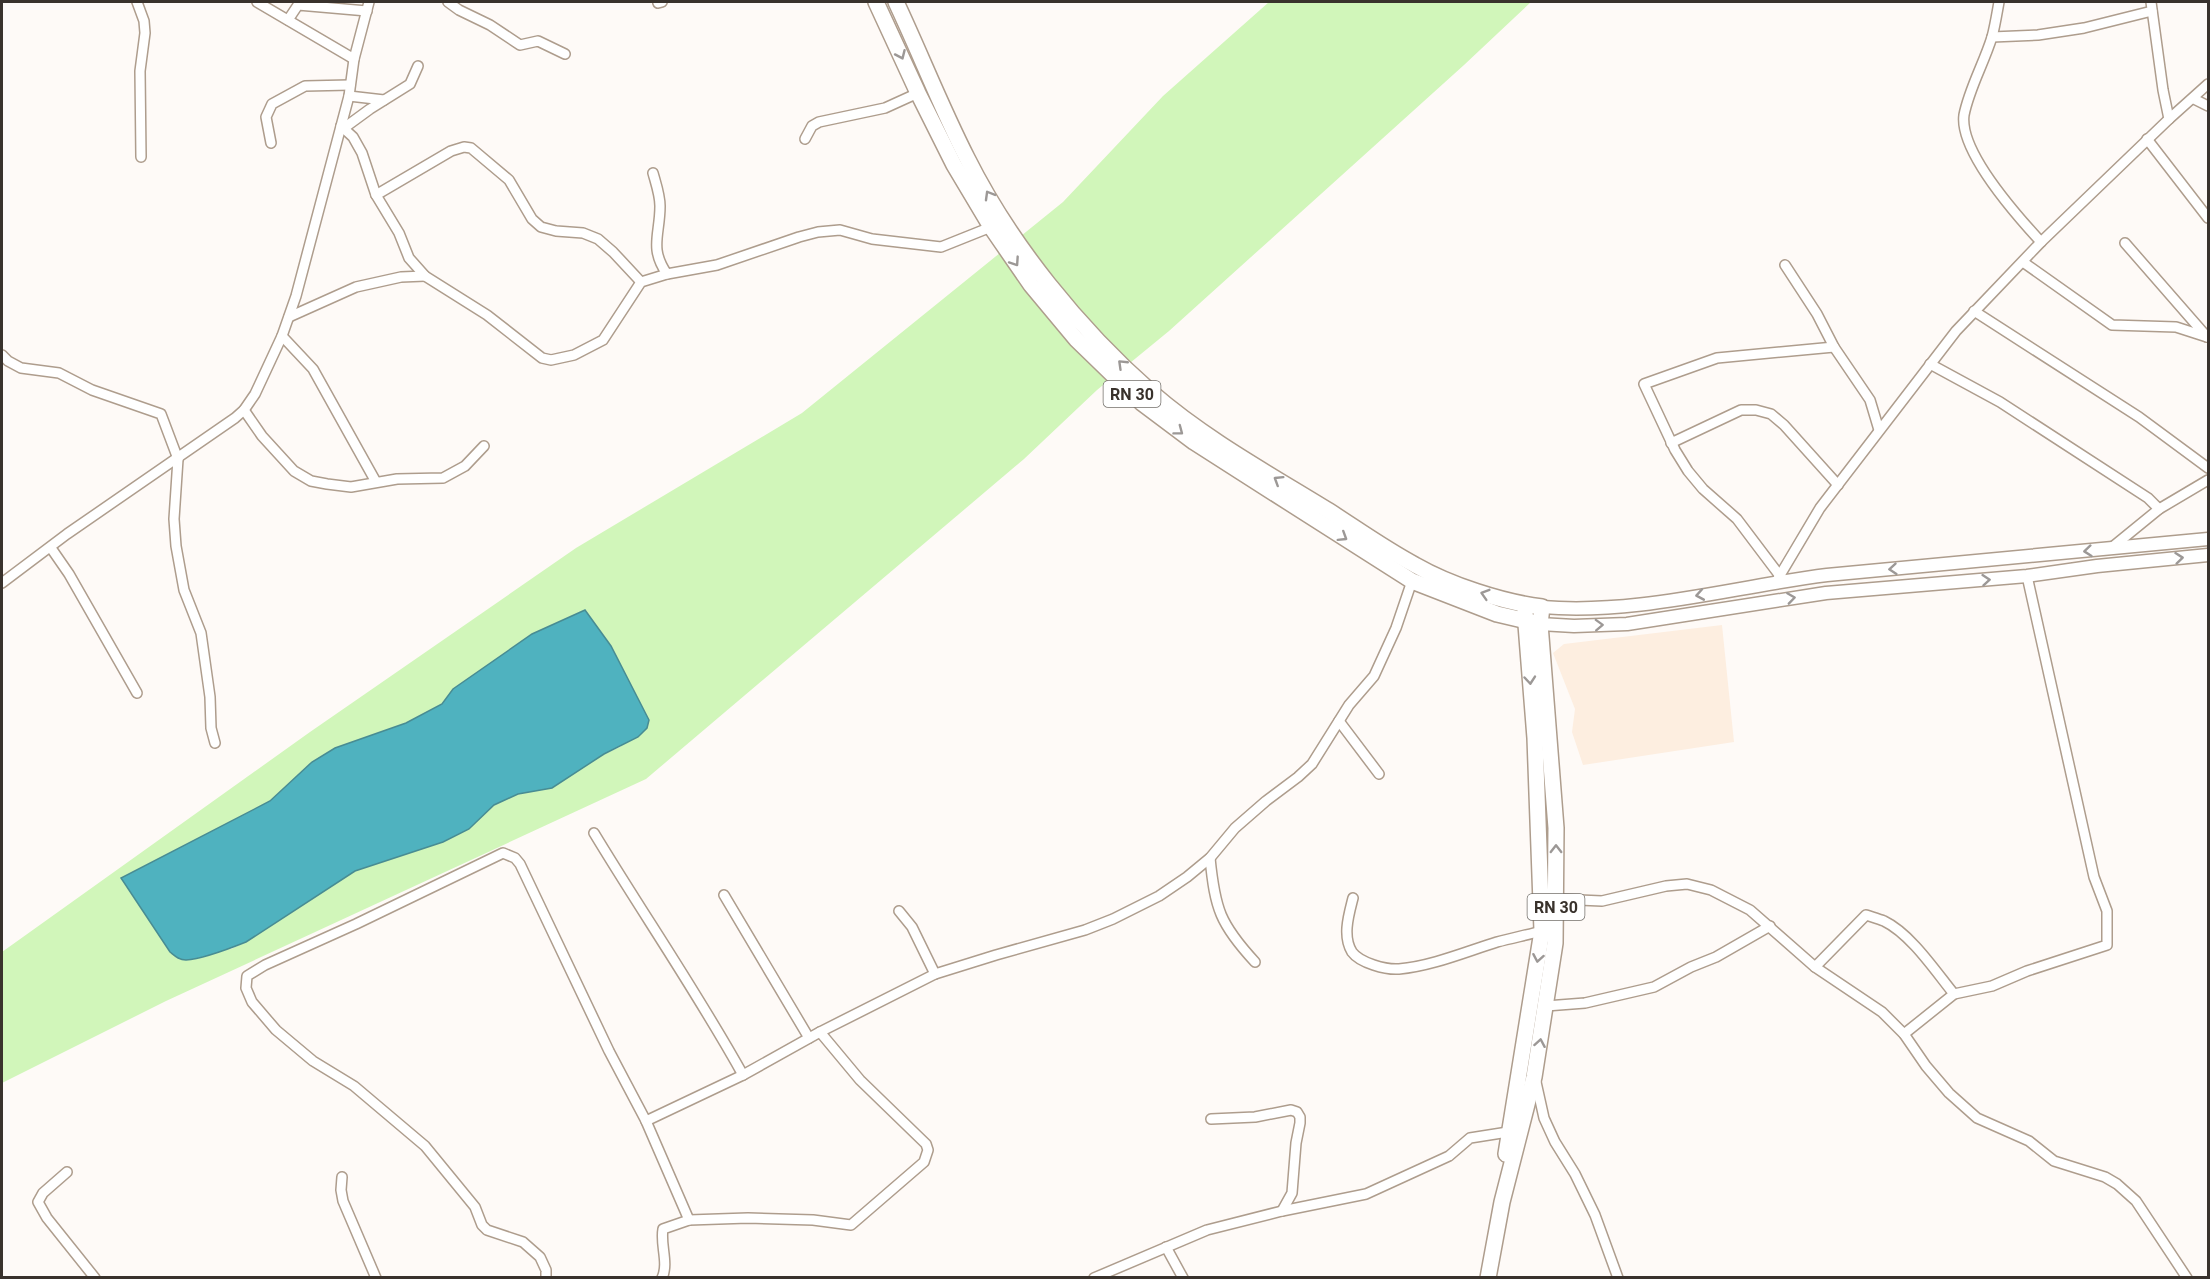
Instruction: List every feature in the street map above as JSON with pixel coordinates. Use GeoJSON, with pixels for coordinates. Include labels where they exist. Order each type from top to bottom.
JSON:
{"type":"FeatureCollection","features":[{"type":"Feature","properties":{"kind":"main road","name":"RN 30"},"geometry":{"type":"LineString","coordinates":[[876,2],[954,165],[991,227],[1031,285],[1076,339],[1142,403],[1194,442],[1412,581],[1497,614],[1540,624]]}},
{"type":"Feature","properties":{"kind":"main road","name":"RN 30"},"geometry":{"type":"LineString","coordinates":[[896,2],[967,158],[1002,218],[1044,277],[1087,329],[1152,393],[1202,431],[1263,471],[1416,566],[1478,592],[1542,607],[1540,624],[1556,828],[1556,944],[1534,1077],[1502,1202],[1488,1278]]}},
{"type":"Feature","properties":{"kind":"main road","name":"RN 30"},"geometry":{"type":"LineString","coordinates":[[1502,1202],[1508,1132],[1542,931],[1535,738],[1524,621],[1526,605]]}},
{"type":"Feature","properties":{"kind":"street"},"geometry":{"type":"LineString","coordinates":[[137,2],[144,21],[145,33],[140,71],[141,157]]}},
{"type":"Feature","properties":{"kind":"street"},"geometry":{"type":"LineString","coordinates":[[256,2],[354,59]]}},
{"type":"Feature","properties":{"kind":"street"},"geometry":{"type":"LineString","coordinates":[[448,2],[520,45],[538,41],[565,54]]}},
{"type":"Feature","properties":{"kind":"street"},"geometry":{"type":"LineString","coordinates":[[2000,2],[1992,37],[1964,117],[1968,143],[1982,168],[2041,242]]}},
{"type":"Feature","properties":{"kind":"street"},"geometry":{"type":"LineString","coordinates":[[2,583],[244,410],[255,394],[282,336],[296,296],[342,127],[354,59],[368,6],[298,5],[288,20]]}},
{"type":"Feature","properties":{"kind":"street"},"geometry":{"type":"LineString","coordinates":[[1992,37],[2038,35],[2084,28],[2152,6],[2169,118]]}},
{"type":"Feature","properties":{"kind":"street"},"geometry":{"type":"LineString","coordinates":[[342,127],[410,84],[418,66]]}},
{"type":"Feature","properties":{"kind":"street"},"geometry":{"type":"LineString","coordinates":[[1778,579],[1820,508],[1956,331],[2041,242],[2169,118],[2194,99],[2208,84]]}},
{"type":"Feature","properties":{"kind":"street"},"geometry":{"type":"LineString","coordinates":[[271,143],[266,117],[272,104],[305,86],[350,85]]}},
{"type":"Feature","properties":{"kind":"street"},"geometry":{"type":"LineString","coordinates":[[805,139],[812,126],[819,122],[885,108],[918,93]]}},
{"type":"Feature","properties":{"kind":"street"},"geometry":{"type":"LineString","coordinates":[[349,96],[384,100]]}},
{"type":"Feature","properties":{"kind":"street"},"geometry":{"type":"LineString","coordinates":[[2194,99],[2208,106]]}},
{"type":"Feature","properties":{"kind":"street"},"geometry":{"type":"LineString","coordinates":[[342,127],[353,137],[362,153],[376,195],[399,233],[409,258],[425,276],[473,305],[542,358],[550,360],[574,355],[603,340],[641,282],[667,274],[717,265],[818,232],[840,230],[872,239],[941,247],[991,227]]}},
{"type":"Feature","properties":{"kind":"street"},"geometry":{"type":"LineString","coordinates":[[2147,139],[2208,218]]}},
{"type":"Feature","properties":{"kind":"street"},"geometry":{"type":"LineString","coordinates":[[376,195],[451,151],[471,147],[509,180],[532,219],[541,227],[556,231],[583,233],[598,239],[641,282]]}},
{"type":"Feature","properties":{"kind":"street"},"geometry":{"type":"LineString","coordinates":[[653,173],[660,204],[656,253],[658,262],[667,274]]}},
{"type":"Feature","properties":{"kind":"street"},"geometry":{"type":"LineString","coordinates":[[2125,243],[2208,338]]}},
{"type":"Feature","properties":{"kind":"street"},"geometry":{"type":"LineString","coordinates":[[2023,262],[2112,325],[2176,327],[2208,338]]}},
{"type":"Feature","properties":{"kind":"street"},"geometry":{"type":"LineString","coordinates":[[1785,265],[1870,400],[1879,430]]}},
{"type":"Feature","properties":{"kind":"street"},"geometry":{"type":"LineString","coordinates":[[289,317],[356,287],[401,277],[425,276]]}},
{"type":"Feature","properties":{"kind":"street"},"geometry":{"type":"LineString","coordinates":[[1974,311],[2139,417],[2208,468]]}},
{"type":"Feature","properties":{"kind":"street"},"geometry":{"type":"LineString","coordinates":[[282,336],[313,369],[376,482]]}},
{"type":"Feature","properties":{"kind":"street"},"geometry":{"type":"LineString","coordinates":[[1778,579],[1737,519],[1703,489],[1688,471],[1671,443],[1644,384],[1717,358],[1834,346]]}},
{"type":"Feature","properties":{"kind":"street"},"geometry":{"type":"LineString","coordinates":[[2,356],[21,368],[59,373],[92,390],[161,414],[178,459],[174,519],[176,546],[184,590],[201,633],[210,697],[211,728],[215,742]]}},
{"type":"Feature","properties":{"kind":"street"},"geometry":{"type":"LineString","coordinates":[[1930,364],[2000,402],[2148,498],[2159,508]]}},
{"type":"Feature","properties":{"kind":"street"},"geometry":{"type":"LineString","coordinates":[[244,410],[273,449],[294,471],[303,478],[327,484],[351,487],[376,482],[443,478],[465,466],[484,446]]}},
{"type":"Feature","properties":{"kind":"street"},"geometry":{"type":"LineString","coordinates":[[1671,443],[1742,410],[1756,410],[1771,414],[1784,425],[1838,484]]}},
{"type":"Feature","properties":{"kind":"street"},"geometry":{"type":"LineString","coordinates":[[2110,549],[2159,508],[2208,480]]}},
{"type":"Feature","properties":{"kind":"street"},"geometry":{"type":"LineString","coordinates":[[1542,607],[1572,610],[1626,608],[1778,579],[2208,540]]}},
{"type":"Feature","properties":{"kind":"street"},"geometry":{"type":"LineString","coordinates":[[51,548],[69,574],[137,693]]}},
{"type":"Feature","properties":{"kind":"street"},"geometry":{"type":"LineString","coordinates":[[1540,624],[1574,626],[1627,624],[1826,593],[2027,576],[2097,566],[2208,555]]}},
{"type":"Feature","properties":{"kind":"street"},"geometry":{"type":"LineString","coordinates":[[1904,1034],[1954,994],[1992,986],[2027,971],[2107,945],[2107,912],[2094,877],[2027,576]]}},
{"type":"Feature","properties":{"kind":"street"},"geometry":{"type":"LineString","coordinates":[[646,1121],[743,1075],[820,1032],[935,974],[1085,930],[1159,896],[1187,877],[1210,858],[1234,828],[1312,764],[1349,705],[1374,676],[1396,628],[1412,581]]}},
{"type":"Feature","properties":{"kind":"street"},"geometry":{"type":"LineString","coordinates":[[1339,721],[1379,774]]}},
{"type":"Feature","properties":{"kind":"street"},"geometry":{"type":"LineString","coordinates":[[594,833],[633,899],[717,1028],[743,1075]]}},
{"type":"Feature","properties":{"kind":"street"},"geometry":{"type":"LineString","coordinates":[[546,1278],[546,1270],[540,1257],[523,1242],[487,1230],[482,1225],[475,1207],[424,1146],[354,1086],[313,1061],[276,1030],[252,1002],[246,988],[247,976],[265,965],[503,853],[510,855],[520,864],[609,1051],[646,1121],[689,1220]]}},
{"type":"Feature","properties":{"kind":"street"},"geometry":{"type":"LineString","coordinates":[[1210,858],[1212,885],[1218,908],[1227,928],[1255,962]]}},
{"type":"Feature","properties":{"kind":"street"},"geometry":{"type":"LineString","coordinates":[[1556,899],[1602,901],[1666,886],[1687,884],[1711,890],[1750,910],[1815,967],[1882,1012],[1904,1034],[1926,1066],[1962,1107],[1977,1118],[2029,1141],[2054,1161],[2104,1177],[2117,1184],[2136,1202],[2187,1278]]}},
{"type":"Feature","properties":{"kind":"street"},"geometry":{"type":"LineString","coordinates":[[724,895],[809,1038]]}},
{"type":"Feature","properties":{"kind":"street"},"geometry":{"type":"LineString","coordinates":[[1353,898],[1347,939],[1352,952],[1359,958],[1386,968],[1399,969],[1449,958],[1500,941],[1542,931]]}},
{"type":"Feature","properties":{"kind":"street"},"geometry":{"type":"LineString","coordinates":[[899,911],[912,927],[935,974]]}},
{"type":"Feature","properties":{"kind":"street"},"geometry":{"type":"LineString","coordinates":[[1815,967],[1866,915],[1885,922],[1900,932],[1954,994]]}},
{"type":"Feature","properties":{"kind":"street"},"geometry":{"type":"LineString","coordinates":[[1546,1006],[1585,1004],[1654,987],[1691,967],[1716,957],[1770,926]]}},
{"type":"Feature","properties":{"kind":"street"},"geometry":{"type":"LineString","coordinates":[[662,1278],[665,1265],[661,1241],[663,1229],[689,1220],[748,1218],[813,1220],[851,1225],[924,1162],[928,1150],[926,1144],[860,1080],[820,1032]]}},
{"type":"Feature","properties":{"kind":"street"},"geometry":{"type":"LineString","coordinates":[[1534,1077],[1544,1118],[1595,1215],[1618,1278]]}},
{"type":"Feature","properties":{"kind":"street"},"geometry":{"type":"LineString","coordinates":[[1211,1119],[1255,1117],[1291,1110],[1297,1112],[1300,1123],[1292,1193],[1282,1211]]}},
{"type":"Feature","properties":{"kind":"street"},"geometry":{"type":"LineString","coordinates":[[1094,1278],[1207,1230],[1282,1211],[1366,1194],[1449,1156],[1470,1138],[1508,1132]]}},
{"type":"Feature","properties":{"kind":"street"},"geometry":{"type":"LineString","coordinates":[[67,1172],[43,1193],[38,1202],[46,1218],[95,1278]]}},
{"type":"Feature","properties":{"kind":"street"},"geometry":{"type":"LineString","coordinates":[[342,1177],[343,1201],[376,1278]]}},
{"type":"Feature","properties":{"kind":"street"},"geometry":{"type":"LineString","coordinates":[[1292,1193],[1307,1207]]}},
{"type":"Feature","properties":{"kind":"street"},"geometry":{"type":"LineString","coordinates":[[1166,1247],[1183,1278]]}},
{"type":"Feature","properties":{"kind":"shaded area"},"geometry":{"type":"Polygon","coordinates":[[[1722,625],[1734,742],[1583,765],[1572,732],[1575,709],[1553,653],[1564,644],[1722,625]]]}},
{"type":"Feature","properties":{"kind":"green space"},"geometry":{"type":"Polygon","coordinates":[[[1269,2],[1531,2],[1169,331],[1097,390],[1024,459],[646,779],[166,1001],[2,1083],[2,952],[310,732],[576,548],[802,413],[1063,202],[1163,96],[1269,2]],[[585,610],[532,635],[462,683],[442,704],[406,723],[335,748],[312,762],[270,801],[121,878],[170,952],[231,949],[246,942],[355,871],[469,829],[494,805],[518,794],[552,788],[604,754],[620,747],[649,720],[611,646],[585,610]]]}},
{"type":"Feature","properties":{"kind":"water"},"geometry":{"type":"Polygon","coordinates":[[[585,610],[611,646],[649,720],[647,728],[638,737],[604,754],[552,788],[518,794],[494,805],[469,829],[443,842],[355,871],[246,942],[216,953],[186,960],[177,958],[170,952],[121,878],[270,801],[312,762],[335,748],[406,723],[442,704],[453,689],[532,634],[585,610]]]}}]}
